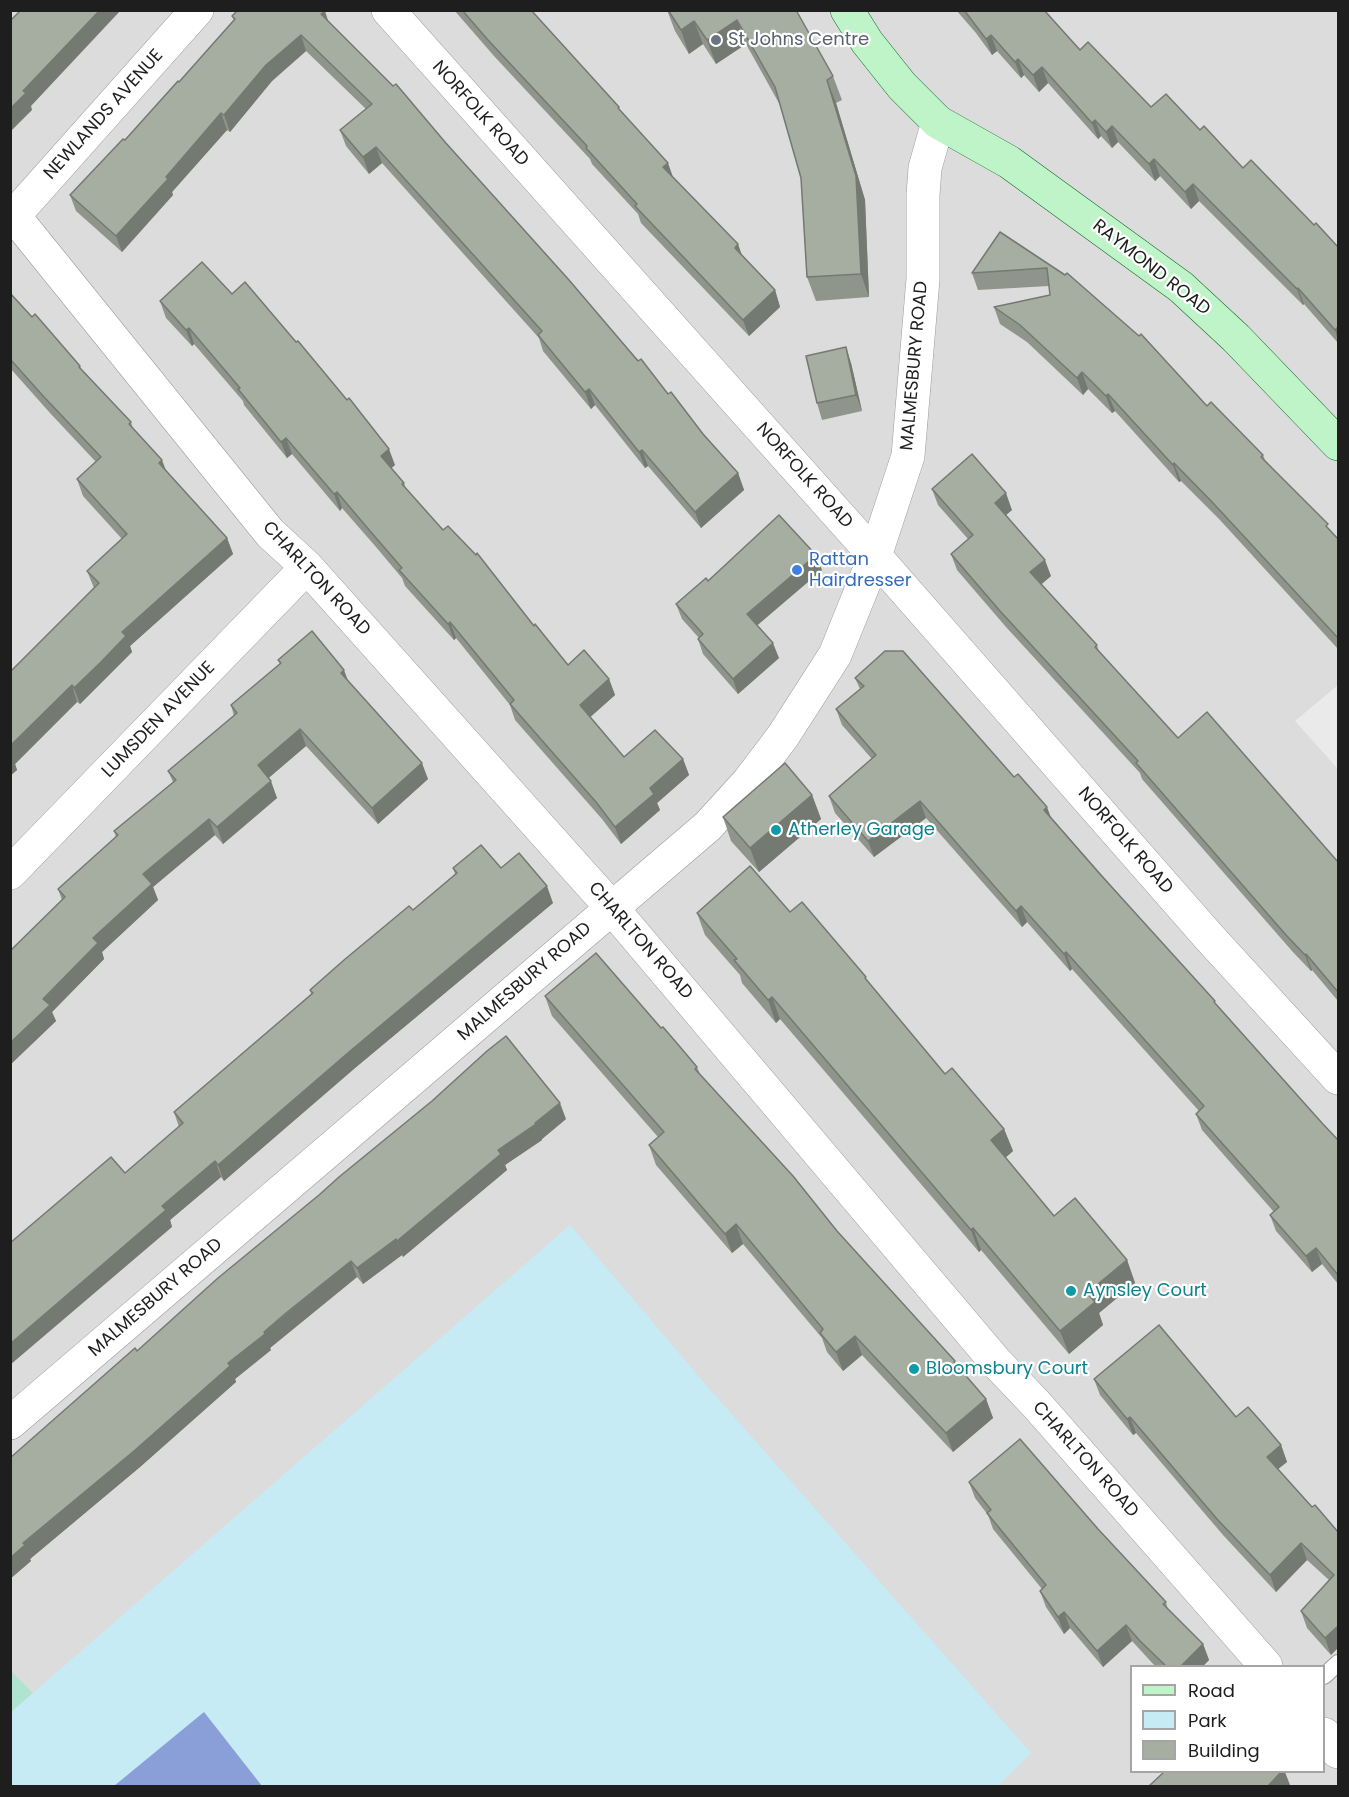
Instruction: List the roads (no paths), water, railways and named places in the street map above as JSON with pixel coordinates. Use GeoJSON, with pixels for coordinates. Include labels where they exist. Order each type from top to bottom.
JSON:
{"type":"FeatureCollection","features":[{"type":"Feature","properties":{"kind":"street","name":"NEWLANDS AVENUE"},"geometry":{"type":"LineString","coordinates":[[12,218],[197,10]]}},
{"type":"Feature","properties":{"kind":"street","name":"NORFOLK ROAD"},"geometry":{"type":"LineString","coordinates":[[388,10],[875,556],[1209,937],[1338,1078]]}},
{"type":"Feature","properties":{"kind":"street","name":"RAYMOND ROAD"},"geometry":{"type":"LineString","coordinates":[[847,10],[867,42],[902,86],[938,122],[1009,162],[1181,287],[1236,338],[1338,444]]}},
{"type":"Feature","properties":{"kind":"street","name":"MALMESBURY ROAD"},"geometry":{"type":"LineString","coordinates":[[10,1423],[708,826],[749,781],[783,736],[835,655],[875,556],[908,456],[923,279],[925,168],[938,122]]}},
{"type":"Feature","properties":{"kind":"street","name":"CHARLTON ROAD"},"geometry":{"type":"LineString","coordinates":[[12,218],[270,533],[307,567],[611,907],[989,1353],[1265,1665]]}},
{"type":"Feature","properties":{"kind":"street","name":"LUMSDEN AVENUE"},"geometry":{"type":"LineString","coordinates":[[10,873],[307,567]]}},
{"type":"Feature","properties":{"kind":"street"},"geometry":{"type":"LineString","coordinates":[[1325,1736],[1338,1752]]}},
{"type":"Feature","properties":{"kind":"lane"},"geometry":{"type":"LineString","coordinates":[[1325,1674],[1338,1663]]}},
{"type":"Feature","properties":{"kind":"place","name":"St Johns Centre"},"geometry":{"type":"Point","coordinates":[716,40]}},
{"type":"Feature","properties":{"kind":"place","name":"Rattan Hairdresser"},"geometry":{"type":"Point","coordinates":[797,570]}},
{"type":"Feature","properties":{"kind":"place","name":"Atherley Garage"},"geometry":{"type":"Point","coordinates":[776,830]}},
{"type":"Feature","properties":{"kind":"place","name":"Aynsley Court"},"geometry":{"type":"Point","coordinates":[1071,1291]}},
{"type":"Feature","properties":{"kind":"place","name":"Bloomsbury Court"},"geometry":{"type":"Point","coordinates":[914,1369]}}]}
